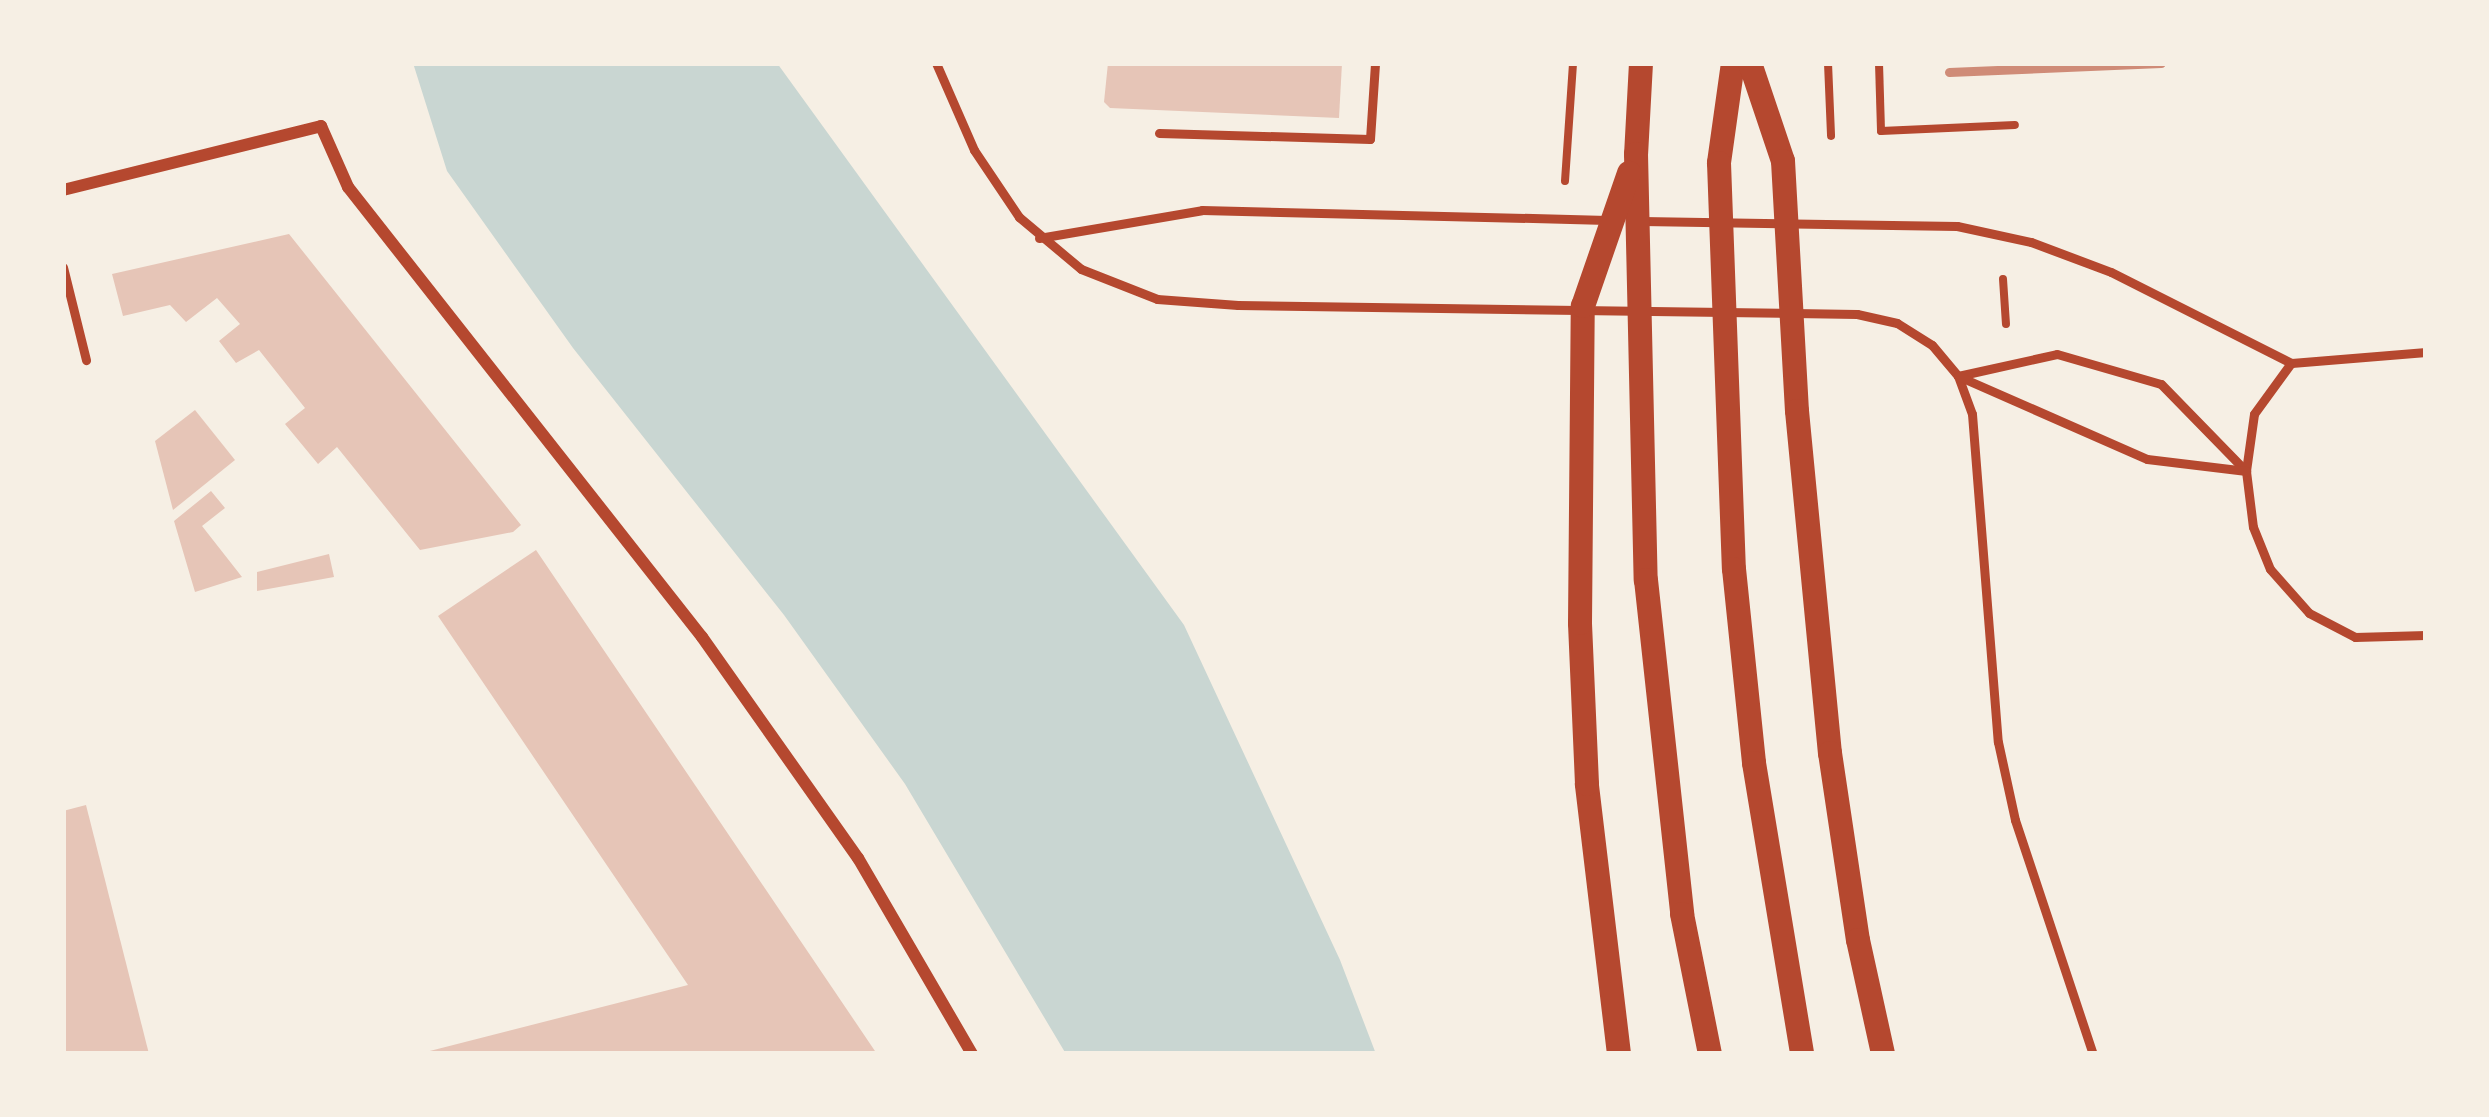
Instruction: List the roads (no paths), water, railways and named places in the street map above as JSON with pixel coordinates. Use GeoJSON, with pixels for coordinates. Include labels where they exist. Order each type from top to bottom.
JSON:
{"type":"FeatureCollection","features":[{"type":"Feature","properties":{"kind":"main road"},"geometry":{"type":"LineString","coordinates":[[1641,63],[1636,154],[1648,604],[1682,914],[1710,1054]]}},
{"type":"Feature","properties":{"kind":"main road"},"geometry":{"type":"LineString","coordinates":[[1733,63],[1718,164],[1724,412],[1754,763],[1802,1054]]}},
{"type":"Feature","properties":{"kind":"main road"},"geometry":{"type":"LineString","coordinates":[[1750,63],[1783,161],[1797,411],[1830,753],[1858,940],[1883,1054]]}},
{"type":"Feature","properties":{"kind":"main road"},"geometry":{"type":"LineString","coordinates":[[1619,1054],[1587,784],[1580,623],[1583,306],[1636,154]]}},
{"type":"Feature","properties":{"kind":"street"},"geometry":{"type":"LineString","coordinates":[[63,190],[321,126],[348,188],[702,637],[858,857],[972,1054]]}},
{"type":"Feature","properties":{"kind":"lane"},"geometry":{"type":"LineString","coordinates":[[936,63],[994,185],[1039,238],[1118,287],[1197,304],[1877,316],[1932,345],[1958,376],[1972,414],[1998,742],[2046,925],[2093,1054]]}},
{"type":"Feature","properties":{"kind":"lane"},"geometry":{"type":"LineString","coordinates":[[1159,134],[1370,140],[1375,63]]}},
{"type":"Feature","properties":{"kind":"lane"},"geometry":{"type":"LineString","coordinates":[[1039,238],[1202,210],[1957,226],[2031,242],[2111,272],[2291,363],[2426,352]]}},
{"type":"Feature","properties":{"kind":"lane"},"geometry":{"type":"LineString","coordinates":[[63,267],[86,360]]}},
{"type":"Feature","properties":{"kind":"lane"},"geometry":{"type":"LineString","coordinates":[[1958,376],[2056,354],[2161,384],[2246,471]]}},
{"type":"Feature","properties":{"kind":"lane"},"geometry":{"type":"LineString","coordinates":[[2291,363],[2254,414],[2246,471],[2253,527],[2270,569],[2309,613],[2355,637],[2426,634]]}},
{"type":"Feature","properties":{"kind":"lane"},"geometry":{"type":"LineString","coordinates":[[1958,376],[2147,459],[2246,471]]}},
{"type":"Feature","properties":{"kind":"railway"},"geometry":{"type":"LineString","coordinates":[[1949,72],[2161,63]]}}]}
